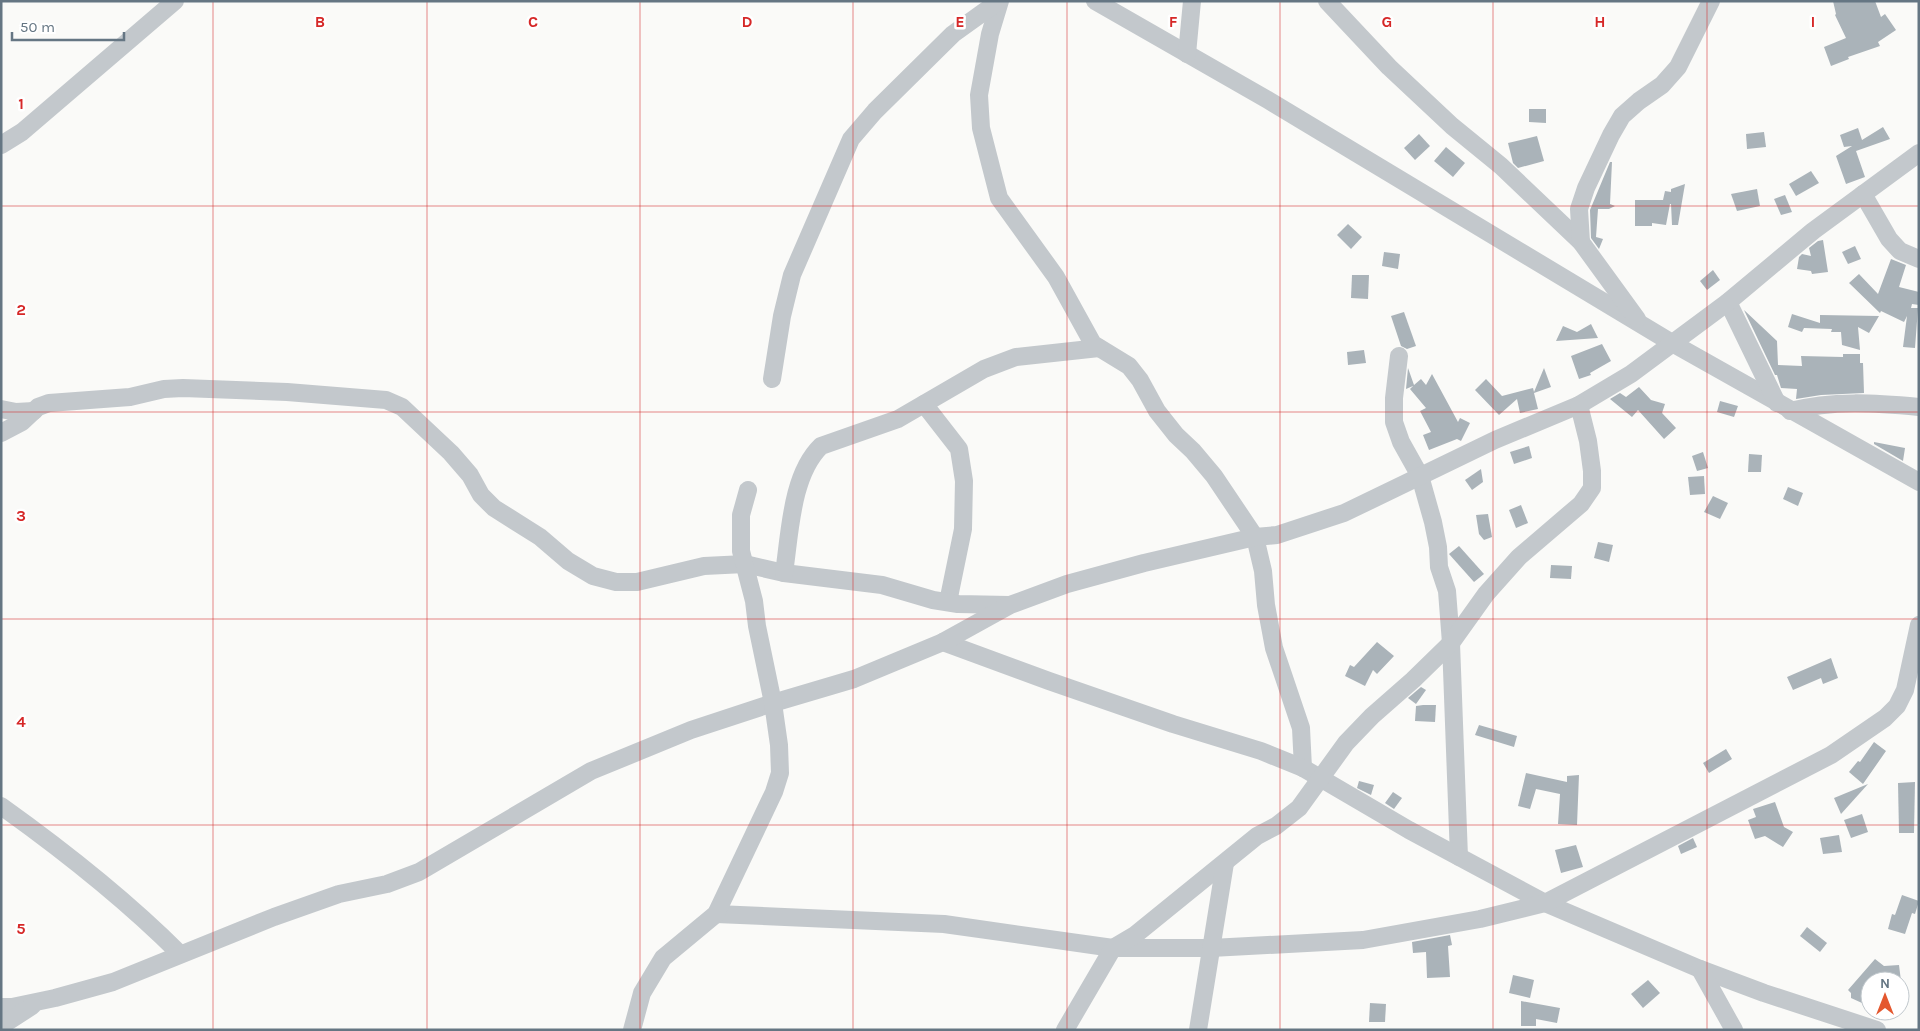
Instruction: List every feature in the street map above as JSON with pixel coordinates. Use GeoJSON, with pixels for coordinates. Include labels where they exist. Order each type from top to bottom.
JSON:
{"type":"FeatureCollection","features":[{"type":"Feature","properties":{"kind":"street"},"geometry":{"type":"LineString","coordinates":[[1,145],[22,132],[175,1]]}},
{"type":"Feature","properties":{"kind":"street"},"geometry":{"type":"LineString","coordinates":[[999,1],[990,34],[979,95],[981,128],[999,198],[1056,277],[1093,344],[1129,366],[1140,380],[1157,411],[1176,436],[1214,476],[1255,537],[1263,571],[1266,605],[1274,648],[1301,728],[1303,768]]}},
{"type":"Feature","properties":{"kind":"street"},"geometry":{"type":"LineString","coordinates":[[772,380],[782,316],[792,275],[851,139],[875,111],[953,34],[999,1]]}},
{"type":"Feature","properties":{"kind":"street"},"geometry":{"type":"LineString","coordinates":[[1095,1],[1268,100],[1672,343],[1919,482]]}},
{"type":"Feature","properties":{"kind":"street"},"geometry":{"type":"LineString","coordinates":[[1187,54],[1192,1]]}},
{"type":"Feature","properties":{"kind":"street"},"geometry":{"type":"LineString","coordinates":[[1327,1],[1389,67],[1452,126],[1501,166],[1581,242],[1642,325]]}},
{"type":"Feature","properties":{"kind":"street"},"geometry":{"type":"LineString","coordinates":[[1581,242],[1580,209],[1586,188],[1611,135],[1622,116],[1662,85],[1678,67],[1711,1]]}},
{"type":"Feature","properties":{"kind":"street"},"geometry":{"type":"LineString","coordinates":[[1,1007],[40,1001],[113,982],[274,917],[339,894],[387,884],[419,872],[591,771],[691,730],[854,679],[943,642],[1010,605],[1067,584],[1144,563],[1255,537],[1277,535],[1344,512],[1495,440],[1579,405],[1631,374],[1728,302],[1813,231],[1919,153]]}},
{"type":"Feature","properties":{"kind":"street"},"geometry":{"type":"LineString","coordinates":[[1863,194],[1889,239],[1900,251],[1919,259]]}},
{"type":"Feature","properties":{"kind":"street"},"geometry":{"type":"LineString","coordinates":[[1728,302],[1784,407]]}},
{"type":"Feature","properties":{"kind":"street"},"geometry":{"type":"LineString","coordinates":[[784,574],[798,484],[812,454],[821,446],[898,419],[984,369],[1016,357],[1099,348]]}},
{"type":"Feature","properties":{"kind":"street"},"geometry":{"type":"LineString","coordinates":[[1399,356],[1394,398],[1394,422],[1401,442],[1420,476],[1433,522],[1439,566],[1446,591],[1451,643],[1459,857]]}},
{"type":"Feature","properties":{"kind":"street"},"geometry":{"type":"LineString","coordinates":[[1,433],[22,422],[38,407],[49,403],[130,397],[164,389],[287,392],[386,400],[402,407],[451,453],[470,475],[481,495],[494,508],[540,537],[568,561],[593,576],[616,582],[637,582],[704,566],[745,564],[784,574],[882,585],[933,600],[1010,605]]}},
{"type":"Feature","properties":{"kind":"street"},"geometry":{"type":"LineString","coordinates":[[1784,407],[1857,402],[1919,407]]}},
{"type":"Feature","properties":{"kind":"street"},"geometry":{"type":"LineString","coordinates":[[924,404],[959,449],[964,480],[963,529],[948,602]]}},
{"type":"Feature","properties":{"kind":"street"},"geometry":{"type":"LineString","coordinates":[[1065,1030],[1113,948],[1135,935],[1257,836],[1276,826],[1299,808],[1346,743],[1365,722],[1451,643],[1486,594],[1518,557],[1581,504],[1592,488],[1592,471],[1588,441],[1579,405]]}},
{"type":"Feature","properties":{"kind":"street"},"geometry":{"type":"LineString","coordinates":[[1,409],[16,412],[34,411]]}},
{"type":"Feature","properties":{"kind":"street"},"geometry":{"type":"LineString","coordinates":[[632,1030],[642,994],[663,958],[716,914],[774,792],[780,773],[779,745],[773,703],[756,626],[752,590],[741,551],[741,515],[748,490]]}},
{"type":"Feature","properties":{"kind":"street"},"geometry":{"type":"LineString","coordinates":[[752,590],[784,574]]}},
{"type":"Feature","properties":{"kind":"street"},"geometry":{"type":"LineString","coordinates":[[716,914],[944,924],[1113,948],[1282,946],[1362,940],[1480,919],[1545,903],[1830,755],[1885,718],[1897,706],[1912,684],[1919,625]]}},
{"type":"Feature","properties":{"kind":"street"},"geometry":{"type":"LineString","coordinates":[[943,642],[1173,724],[1261,751],[1303,768],[1410,830],[1545,903],[1700,969],[1764,993],[1875,1029]]}},
{"type":"Feature","properties":{"kind":"street"},"geometry":{"type":"LineString","coordinates":[[1,806],[82,866],[155,929],[180,954]]}},
{"type":"Feature","properties":{"kind":"street"},"geometry":{"type":"LineString","coordinates":[[1198,1030],[1226,863]]}},
{"type":"Feature","properties":{"kind":"street"},"geometry":{"type":"LineString","coordinates":[[1700,969],[1734,1030]]}},
{"type":"Feature","properties":{"kind":"street"},"geometry":{"type":"LineString","coordinates":[[1,1026],[40,1001]]}},
{"type":"Feature","properties":{"kind":"building"},"geometry":{"type":"Polygon","coordinates":[[[1833,1],[1875,1],[1881,17],[1885,14],[1896,30],[1878,42],[1880,46],[1848,57],[1849,59],[1831,66],[1824,47],[1846,38],[1835,15],[1833,1]]]}},
{"type":"Feature","properties":{"kind":"building"},"geometry":{"type":"Polygon","coordinates":[[[1529,109],[1546,109],[1546,123],[1529,122],[1529,109]]]}},
{"type":"Feature","properties":{"kind":"building"},"geometry":{"type":"Polygon","coordinates":[[[1883,127],[1890,139],[1856,151],[1865,177],[1846,184],[1836,156],[1852,146],[1844,147],[1840,135],[1858,128],[1862,140],[1883,127]]]}},
{"type":"Feature","properties":{"kind":"building"},"geometry":{"type":"Polygon","coordinates":[[[1764,132],[1766,147],[1747,149],[1746,134],[1764,132]]]}},
{"type":"Feature","properties":{"kind":"building"},"geometry":{"type":"Polygon","coordinates":[[[1419,134],[1430,146],[1415,160],[1404,148],[1419,134]]]}},
{"type":"Feature","properties":{"kind":"building"},"geometry":{"type":"Polygon","coordinates":[[[1537,136],[1544,161],[1518,168],[1513,163],[1508,143],[1537,136]]]}},
{"type":"Feature","properties":{"kind":"building"},"geometry":{"type":"Polygon","coordinates":[[[1446,147],[1465,163],[1453,177],[1434,161],[1446,147]]]}},
{"type":"Feature","properties":{"kind":"building"},"geometry":{"type":"Polygon","coordinates":[[[1610,162],[1612,162],[1610,204],[1615,206],[1609,209],[1598,209],[1596,237],[1603,239],[1599,249],[1591,238],[1590,210],[1610,162]]]}},
{"type":"Feature","properties":{"kind":"building"},"geometry":{"type":"Polygon","coordinates":[[[1811,171],[1819,183],[1796,196],[1789,184],[1811,171]]]}},
{"type":"Feature","properties":{"kind":"building"},"geometry":{"type":"Polygon","coordinates":[[[1685,184],[1678,225],[1672,225],[1670,204],[1666,225],[1652,223],[1652,226],[1635,226],[1635,200],[1663,200],[1665,191],[1671,192],[1671,189],[1685,184]]]}},
{"type":"Feature","properties":{"kind":"building"},"geometry":{"type":"Polygon","coordinates":[[[1757,189],[1760,206],[1737,211],[1731,194],[1757,189]]]}},
{"type":"Feature","properties":{"kind":"building"},"geometry":{"type":"Polygon","coordinates":[[[1785,195],[1792,212],[1781,215],[1774,199],[1785,195]]]}},
{"type":"Feature","properties":{"kind":"building"},"geometry":{"type":"Polygon","coordinates":[[[1348,224],[1362,237],[1351,249],[1337,235],[1348,224]]]}},
{"type":"Feature","properties":{"kind":"building"},"geometry":{"type":"Polygon","coordinates":[[[1823,240],[1828,272],[1812,274],[1811,271],[1797,269],[1799,257],[1802,254],[1811,256],[1809,248],[1818,241],[1823,240]]]}},
{"type":"Feature","properties":{"kind":"building"},"geometry":{"type":"Polygon","coordinates":[[[1855,246],[1861,259],[1848,264],[1842,252],[1855,246]]]}},
{"type":"Feature","properties":{"kind":"building"},"geometry":{"type":"Polygon","coordinates":[[[1384,252],[1400,254],[1398,269],[1382,266],[1384,252]]]}},
{"type":"Feature","properties":{"kind":"building"},"geometry":{"type":"Polygon","coordinates":[[[1891,259],[1906,265],[1899,287],[1919,292],[1919,305],[1912,304],[1911,308],[1918,308],[1915,348],[1903,347],[1907,316],[1904,322],[1881,311],[1880,313],[1849,283],[1859,274],[1878,294],[1891,259]]]}},
{"type":"Feature","properties":{"kind":"building"},"geometry":{"type":"Polygon","coordinates":[[[1713,270],[1720,280],[1707,290],[1700,281],[1713,270]]]}},
{"type":"Feature","properties":{"kind":"building"},"geometry":{"type":"Polygon","coordinates":[[[1352,275],[1369,275],[1368,299],[1351,298],[1352,275]]]}},
{"type":"Feature","properties":{"kind":"building"},"geometry":{"type":"Polygon","coordinates":[[[1744,310],[1777,341],[1778,365],[1802,366],[1801,356],[1843,357],[1843,354],[1860,354],[1860,363],[1863,363],[1864,393],[1821,395],[1796,399],[1797,389],[1781,388],[1777,375],[1775,375],[1744,310]]]}},
{"type":"Feature","properties":{"kind":"building"},"geometry":{"type":"Polygon","coordinates":[[[1404,312],[1416,346],[1407,349],[1401,346],[1391,316],[1404,312]]]}},
{"type":"Feature","properties":{"kind":"building"},"geometry":{"type":"Polygon","coordinates":[[[1792,314],[1820,323],[1820,315],[1879,316],[1869,333],[1858,327],[1860,350],[1842,345],[1841,332],[1831,332],[1832,329],[1804,328],[1802,332],[1788,327],[1792,314]]]}},
{"type":"Feature","properties":{"kind":"building"},"geometry":{"type":"Polygon","coordinates":[[[1591,324],[1598,338],[1556,341],[1563,326],[1577,332],[1591,324]]]}},
{"type":"Feature","properties":{"kind":"building"},"geometry":{"type":"Polygon","coordinates":[[[1602,344],[1611,361],[1590,373],[1591,375],[1579,379],[1571,356],[1602,344]]]}},
{"type":"Feature","properties":{"kind":"building"},"geometry":{"type":"Polygon","coordinates":[[[1364,350],[1366,363],[1348,365],[1347,352],[1364,350]]]}},
{"type":"Feature","properties":{"kind":"building"},"geometry":{"type":"Polygon","coordinates":[[[1408,368],[1414,385],[1421,379],[1426,385],[1432,374],[1458,422],[1460,418],[1470,423],[1461,441],[1457,439],[1429,450],[1423,435],[1431,432],[1420,411],[1426,408],[1410,389],[1413,386],[1406,389],[1408,368]]]}},
{"type":"Feature","properties":{"kind":"building"},"geometry":{"type":"Polygon","coordinates":[[[1544,368],[1551,387],[1534,393],[1538,409],[1520,413],[1517,399],[1499,415],[1475,390],[1486,379],[1502,396],[1533,388],[1534,392],[1544,368]]]}},
{"type":"Feature","properties":{"kind":"building"},"geometry":{"type":"Polygon","coordinates":[[[1639,387],[1651,400],[1665,404],[1662,413],[1676,428],[1664,439],[1638,410],[1632,417],[1610,399],[1620,393],[1626,397],[1639,387]]]}},
{"type":"Feature","properties":{"kind":"building"},"geometry":{"type":"Polygon","coordinates":[[[1720,401],[1738,406],[1734,417],[1717,412],[1720,401]]]}},
{"type":"Feature","properties":{"kind":"building"},"geometry":{"type":"Polygon","coordinates":[[[1874,442],[1905,448],[1903,461],[1874,444],[1874,442]]]}},
{"type":"Feature","properties":{"kind":"building"},"geometry":{"type":"Polygon","coordinates":[[[1529,446],[1532,458],[1514,464],[1510,452],[1529,446]]]}},
{"type":"Feature","properties":{"kind":"building"},"geometry":{"type":"Polygon","coordinates":[[[1703,452],[1708,468],[1697,471],[1692,456],[1703,452]]]}},
{"type":"Feature","properties":{"kind":"building"},"geometry":{"type":"Polygon","coordinates":[[[1749,454],[1762,455],[1761,472],[1748,472],[1749,454]]]}},
{"type":"Feature","properties":{"kind":"building"},"geometry":{"type":"Polygon","coordinates":[[[1481,469],[1483,482],[1472,490],[1465,480],[1481,469]]]}},
{"type":"Feature","properties":{"kind":"building"},"geometry":{"type":"Polygon","coordinates":[[[1704,476],[1705,494],[1690,495],[1688,477],[1704,476]]]}},
{"type":"Feature","properties":{"kind":"building"},"geometry":{"type":"Polygon","coordinates":[[[1788,487],[1803,493],[1798,506],[1783,499],[1788,487]]]}},
{"type":"Feature","properties":{"kind":"building"},"geometry":{"type":"Polygon","coordinates":[[[1713,496],[1728,503],[1720,519],[1704,512],[1713,496]]]}},
{"type":"Feature","properties":{"kind":"building"},"geometry":{"type":"Polygon","coordinates":[[[1521,505],[1528,523],[1516,528],[1509,510],[1521,505]]]}},
{"type":"Feature","properties":{"kind":"building"},"geometry":{"type":"Polygon","coordinates":[[[1488,514],[1492,537],[1484,540],[1479,534],[1476,515],[1488,514]]]}},
{"type":"Feature","properties":{"kind":"building"},"geometry":{"type":"Polygon","coordinates":[[[1598,542],[1613,545],[1609,562],[1594,558],[1598,542]]]}},
{"type":"Feature","properties":{"kind":"building"},"geometry":{"type":"Polygon","coordinates":[[[1459,546],[1484,574],[1474,582],[1449,554],[1459,546]]]}},
{"type":"Feature","properties":{"kind":"building"},"geometry":{"type":"Polygon","coordinates":[[[1551,565],[1572,566],[1571,579],[1550,578],[1551,565]]]}},
{"type":"Feature","properties":{"kind":"building"},"geometry":{"type":"Polygon","coordinates":[[[1377,642],[1394,656],[1377,674],[1373,670],[1365,686],[1345,676],[1350,665],[1354,667],[1377,642]]]}},
{"type":"Feature","properties":{"kind":"building"},"geometry":{"type":"Polygon","coordinates":[[[1831,658],[1838,678],[1823,684],[1821,678],[1793,690],[1787,677],[1831,658]]]}},
{"type":"Feature","properties":{"kind":"building"},"geometry":{"type":"Polygon","coordinates":[[[1421,687],[1426,690],[1416,704],[1408,698],[1421,687]]]}},
{"type":"Feature","properties":{"kind":"building"},"geometry":{"type":"Polygon","coordinates":[[[1436,705],[1435,722],[1415,721],[1416,706],[1436,705]]]}},
{"type":"Feature","properties":{"kind":"building"},"geometry":{"type":"Polygon","coordinates":[[[1479,725],[1517,736],[1514,747],[1475,735],[1479,725]]]}},
{"type":"Feature","properties":{"kind":"building"},"geometry":{"type":"Polygon","coordinates":[[[1874,742],[1886,751],[1863,784],[1849,772],[1858,761],[1860,762],[1874,742]]]}},
{"type":"Feature","properties":{"kind":"building"},"geometry":{"type":"Polygon","coordinates":[[[1726,749],[1732,759],[1709,773],[1703,763],[1726,749]]]}},
{"type":"Feature","properties":{"kind":"building"},"geometry":{"type":"Polygon","coordinates":[[[1526,773],[1567,782],[1567,776],[1579,775],[1577,825],[1558,824],[1560,794],[1536,789],[1530,809],[1518,806],[1526,773]]]}},
{"type":"Feature","properties":{"kind":"building"},"geometry":{"type":"Polygon","coordinates":[[[1359,781],[1374,785],[1371,795],[1357,788],[1359,781]]]}},
{"type":"Feature","properties":{"kind":"building"},"geometry":{"type":"Polygon","coordinates":[[[1915,782],[1914,833],[1899,833],[1898,783],[1915,782]]]}},
{"type":"Feature","properties":{"kind":"building"},"geometry":{"type":"Polygon","coordinates":[[[1868,784],[1841,814],[1834,798],[1868,784]]]}},
{"type":"Feature","properties":{"kind":"building"},"geometry":{"type":"Polygon","coordinates":[[[1393,792],[1402,798],[1394,809],[1385,803],[1393,792]]]}},
{"type":"Feature","properties":{"kind":"building"},"geometry":{"type":"Polygon","coordinates":[[[1775,802],[1784,827],[1793,832],[1783,847],[1765,836],[1755,839],[1748,820],[1756,817],[1753,809],[1775,802]]]}},
{"type":"Feature","properties":{"kind":"building"},"geometry":{"type":"Polygon","coordinates":[[[1862,814],[1868,832],[1851,838],[1844,820],[1862,814]]]}},
{"type":"Feature","properties":{"kind":"building"},"geometry":{"type":"Polygon","coordinates":[[[1839,835],[1842,852],[1823,854],[1820,838],[1839,835]]]}},
{"type":"Feature","properties":{"kind":"building"},"geometry":{"type":"Polygon","coordinates":[[[1693,838],[1697,847],[1681,854],[1678,846],[1693,838]]]}},
{"type":"Feature","properties":{"kind":"building"},"geometry":{"type":"Polygon","coordinates":[[[1576,845],[1583,867],[1561,873],[1555,850],[1576,845]]]}},
{"type":"Feature","properties":{"kind":"building"},"geometry":{"type":"Polygon","coordinates":[[[1902,895],[1919,901],[1915,914],[1912,913],[1905,934],[1888,929],[1892,914],[1895,915],[1902,895]]]}},
{"type":"Feature","properties":{"kind":"building"},"geometry":{"type":"Polygon","coordinates":[[[1807,927],[1827,943],[1820,952],[1800,936],[1807,927]]]}},
{"type":"Feature","properties":{"kind":"building"},"geometry":{"type":"Polygon","coordinates":[[[1450,935],[1452,945],[1448,946],[1450,977],[1427,978],[1426,952],[1413,953],[1412,942],[1450,935]]]}},
{"type":"Feature","properties":{"kind":"building"},"geometry":{"type":"Polygon","coordinates":[[[1875,959],[1884,966],[1899,965],[1900,971],[1865,971],[1875,959]]]}},
{"type":"Feature","properties":{"kind":"building"},"geometry":{"type":"Polygon","coordinates":[[[1513,975],[1534,980],[1530,998],[1509,993],[1513,975]]]}},
{"type":"Feature","properties":{"kind":"building"},"geometry":{"type":"Polygon","coordinates":[[[1860,976],[1860,1002],[1851,998],[1851,993],[1848,990],[1860,976]]]}},
{"type":"Feature","properties":{"kind":"building"},"geometry":{"type":"Polygon","coordinates":[[[1648,980],[1660,993],[1643,1008],[1631,994],[1648,980]]]}},
{"type":"Feature","properties":{"kind":"building"},"geometry":{"type":"Polygon","coordinates":[[[1521,1001],[1560,1008],[1557,1023],[1536,1019],[1536,1026],[1521,1026],[1521,1001]]]}},
{"type":"Feature","properties":{"kind":"building"},"geometry":{"type":"Polygon","coordinates":[[[1370,1003],[1386,1004],[1385,1022],[1369,1022],[1370,1003]]]}}]}
